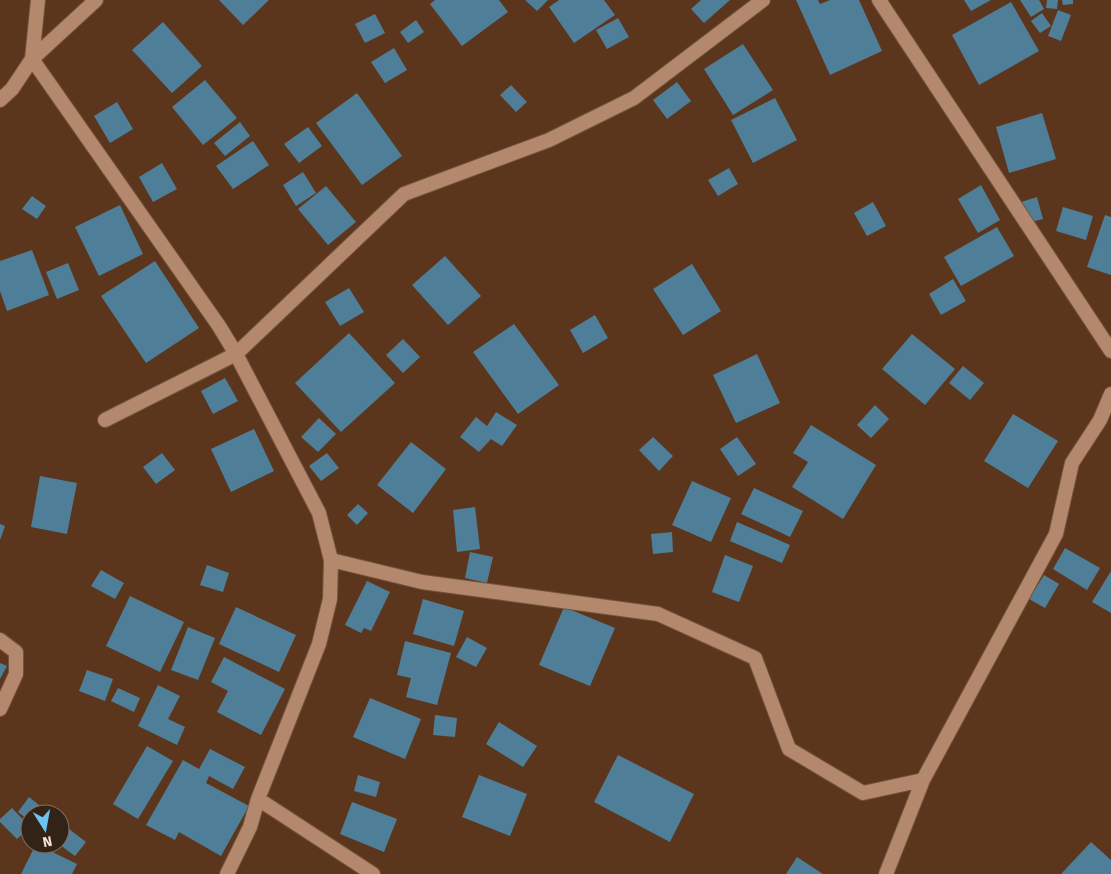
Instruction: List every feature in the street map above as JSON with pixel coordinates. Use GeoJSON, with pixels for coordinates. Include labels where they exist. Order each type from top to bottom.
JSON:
{"type":"FeatureCollection","features":[{"type":"Feature","properties":{"kind":"street"},"geometry":{"type":"LineString","coordinates":[[38,0],[32,59],[219,326],[236,354],[319,513],[331,560],[330,598],[319,644],[258,799],[250,827],[226,874]]}},
{"type":"Feature","properties":{"kind":"street"},"geometry":{"type":"LineString","coordinates":[[0,100],[12,89],[32,59],[96,0]]}},
{"type":"Feature","properties":{"kind":"street"},"geometry":{"type":"LineString","coordinates":[[105,420],[236,354],[404,194],[548,140],[634,98],[762,0]]}},
{"type":"Feature","properties":{"kind":"street"},"geometry":{"type":"LineString","coordinates":[[879,0],[1111,351]]}},
{"type":"Feature","properties":{"kind":"street"},"geometry":{"type":"LineString","coordinates":[[886,874],[923,780],[1056,534],[1072,463],[1100,420],[1111,394]]}},
{"type":"Feature","properties":{"kind":"street"},"geometry":{"type":"LineString","coordinates":[[331,560],[422,582],[658,614],[755,658],[789,749],[863,793],[923,780]]}},
{"type":"Feature","properties":{"kind":"street"},"geometry":{"type":"LineString","coordinates":[[0,640],[16,652],[16,674],[0,709]]}},
{"type":"Feature","properties":{"kind":"street"},"geometry":{"type":"LineString","coordinates":[[258,799],[373,874]]}},
{"type":"Feature","properties":{"kind":"building"},"geometry":{"type":"Polygon","coordinates":[[[219,0],[269,0],[243,25],[219,0]]]}},
{"type":"Feature","properties":{"kind":"building"},"geometry":{"type":"Polygon","coordinates":[[[435,0],[499,0],[508,12],[462,46],[430,4],[435,0]]]}},
{"type":"Feature","properties":{"kind":"building"},"geometry":{"type":"Polygon","coordinates":[[[525,0],[548,0],[537,11],[525,0]]]}},
{"type":"Feature","properties":{"kind":"building"},"geometry":{"type":"Polygon","coordinates":[[[559,0],[604,0],[615,15],[574,43],[549,7],[559,0]]]}},
{"type":"Feature","properties":{"kind":"building"},"geometry":{"type":"Polygon","coordinates":[[[701,0],[730,0],[704,23],[691,9],[701,0]]]}},
{"type":"Feature","properties":{"kind":"building"},"geometry":{"type":"Polygon","coordinates":[[[796,0],[818,0],[820,4],[830,0],[859,0],[882,51],[830,75],[796,0]]]}},
{"type":"Feature","properties":{"kind":"building"},"geometry":{"type":"Polygon","coordinates":[[[964,0],[991,0],[971,11],[964,0]]]}},
{"type":"Feature","properties":{"kind":"building"},"geometry":{"type":"Polygon","coordinates":[[[1020,0],[1039,0],[1044,9],[1031,17],[1020,0]]]}},
{"type":"Feature","properties":{"kind":"building"},"geometry":{"type":"Polygon","coordinates":[[[1047,0],[1058,0],[1057,9],[1046,8],[1047,0]]]}},
{"type":"Feature","properties":{"kind":"building"},"geometry":{"type":"Polygon","coordinates":[[[1062,0],[1073,0],[1073,4],[1063,5],[1062,0]]]}},
{"type":"Feature","properties":{"kind":"building"},"geometry":{"type":"Polygon","coordinates":[[[1011,2],[1039,51],[979,85],[952,35],[1011,2]]]}},
{"type":"Feature","properties":{"kind":"building"},"geometry":{"type":"Polygon","coordinates":[[[1058,10],[1071,15],[1061,41],[1048,36],[1058,10]]]}},
{"type":"Feature","properties":{"kind":"building"},"geometry":{"type":"Polygon","coordinates":[[[1042,13],[1051,26],[1040,33],[1031,21],[1042,13]]]}},
{"type":"Feature","properties":{"kind":"building"},"geometry":{"type":"Polygon","coordinates":[[[375,14],[385,33],[365,43],[355,24],[375,14]]]}},
{"type":"Feature","properties":{"kind":"building"},"geometry":{"type":"Polygon","coordinates":[[[618,18],[629,37],[607,49],[596,30],[618,18]]]}},
{"type":"Feature","properties":{"kind":"building"},"geometry":{"type":"Polygon","coordinates":[[[416,20],[424,32],[408,43],[400,32],[416,20]]]}},
{"type":"Feature","properties":{"kind":"building"},"geometry":{"type":"Polygon","coordinates":[[[163,22],[202,66],[172,93],[132,50],[163,22]]]}},
{"type":"Feature","properties":{"kind":"building"},"geometry":{"type":"Polygon","coordinates":[[[743,44],[773,90],[733,115],[704,69],[743,44]]]}},
{"type":"Feature","properties":{"kind":"building"},"geometry":{"type":"Polygon","coordinates":[[[394,48],[407,70],[385,83],[371,62],[394,48]]]}},
{"type":"Feature","properties":{"kind":"building"},"geometry":{"type":"Polygon","coordinates":[[[205,80],[237,118],[203,145],[172,107],[205,80]]]}},
{"type":"Feature","properties":{"kind":"building"},"geometry":{"type":"Polygon","coordinates":[[[677,82],[691,101],[667,119],[653,100],[677,82]]]}},
{"type":"Feature","properties":{"kind":"building"},"geometry":{"type":"Polygon","coordinates":[[[511,85],[527,102],[516,112],[500,95],[511,85]]]}},
{"type":"Feature","properties":{"kind":"building"},"geometry":{"type":"Polygon","coordinates":[[[357,93],[402,156],[362,185],[316,123],[357,93]]]}},
{"type":"Feature","properties":{"kind":"building"},"geometry":{"type":"Polygon","coordinates":[[[775,98],[797,140],[753,163],[731,120],[775,98]]]}},
{"type":"Feature","properties":{"kind":"building"},"geometry":{"type":"Polygon","coordinates":[[[117,102],[133,129],[110,143],[94,116],[117,102]]]}},
{"type":"Feature","properties":{"kind":"building"},"geometry":{"type":"Polygon","coordinates":[[[1042,113],[1056,159],[1009,173],[996,127],[1042,113]]]}},
{"type":"Feature","properties":{"kind":"building"},"geometry":{"type":"Polygon","coordinates":[[[240,122],[250,136],[225,156],[214,143],[240,122]]]}},
{"type":"Feature","properties":{"kind":"building"},"geometry":{"type":"Polygon","coordinates":[[[308,127],[322,146],[299,163],[284,144],[308,127]]]}},
{"type":"Feature","properties":{"kind":"building"},"geometry":{"type":"Polygon","coordinates":[[[253,141],[269,165],[233,189],[216,166],[253,141]]]}},
{"type":"Feature","properties":{"kind":"building"},"geometry":{"type":"Polygon","coordinates":[[[162,163],[177,189],[153,202],[139,177],[162,163]]]}},
{"type":"Feature","properties":{"kind":"building"},"geometry":{"type":"Polygon","coordinates":[[[729,168],[738,184],[718,196],[708,180],[729,168]]]}},
{"type":"Feature","properties":{"kind":"building"},"geometry":{"type":"Polygon","coordinates":[[[303,172],[316,193],[296,206],[283,185],[303,172]]]}},
{"type":"Feature","properties":{"kind":"building"},"geometry":{"type":"Polygon","coordinates":[[[981,185],[1000,220],[978,233],[958,199],[981,185]]]}},
{"type":"Feature","properties":{"kind":"building"},"geometry":{"type":"Polygon","coordinates":[[[326,186],[356,222],[328,245],[298,209],[326,186]]]}},
{"type":"Feature","properties":{"kind":"building"},"geometry":{"type":"Polygon","coordinates":[[[32,196],[46,206],[37,219],[22,209],[32,196]]]}},
{"type":"Feature","properties":{"kind":"building"},"geometry":{"type":"Polygon","coordinates":[[[1037,197],[1043,219],[1027,223],[1021,202],[1037,197]]]}},
{"type":"Feature","properties":{"kind":"building"},"geometry":{"type":"Polygon","coordinates":[[[873,202],[886,226],[867,236],[854,213],[873,202]]]}},
{"type":"Feature","properties":{"kind":"building"},"geometry":{"type":"Polygon","coordinates":[[[120,205],[143,254],[99,276],[75,227],[120,205]]]}},
{"type":"Feature","properties":{"kind":"building"},"geometry":{"type":"Polygon","coordinates":[[[1063,207],[1093,216],[1086,240],[1056,231],[1063,207]]]}},
{"type":"Feature","properties":{"kind":"building"},"geometry":{"type":"Polygon","coordinates":[[[1105,215],[1111,217],[1111,275],[1087,267],[1105,215]]]}},
{"type":"Feature","properties":{"kind":"building"},"geometry":{"type":"Polygon","coordinates":[[[997,227],[1014,256],[961,286],[944,257],[997,227]]]}},
{"type":"Feature","properties":{"kind":"building"},"geometry":{"type":"Polygon","coordinates":[[[32,250],[49,295],[7,311],[0,291],[0,261],[32,250]]]}},
{"type":"Feature","properties":{"kind":"building"},"geometry":{"type":"Polygon","coordinates":[[[445,256],[481,296],[448,325],[412,285],[445,256]]]}},
{"type":"Feature","properties":{"kind":"building"},"geometry":{"type":"Polygon","coordinates":[[[155,261],[199,328],[146,363],[101,296],[155,261]]]}},
{"type":"Feature","properties":{"kind":"building"},"geometry":{"type":"Polygon","coordinates":[[[68,263],[79,290],[57,299],[46,272],[68,263]]]}},
{"type":"Feature","properties":{"kind":"building"},"geometry":{"type":"Polygon","coordinates":[[[692,264],[721,311],[683,335],[653,289],[692,264]]]}},
{"type":"Feature","properties":{"kind":"building"},"geometry":{"type":"Polygon","coordinates":[[[953,279],[966,301],[941,315],[929,294],[953,279]]]}},
{"type":"Feature","properties":{"kind":"building"},"geometry":{"type":"Polygon","coordinates":[[[349,288],[364,312],[340,326],[325,302],[349,288]]]}},
{"type":"Feature","properties":{"kind":"building"},"geometry":{"type":"Polygon","coordinates":[[[595,315],[608,338],[583,353],[570,330],[595,315]]]}},
{"type":"Feature","properties":{"kind":"building"},"geometry":{"type":"Polygon","coordinates":[[[514,324],[559,385],[518,414],[473,352],[514,324]]]}},
{"type":"Feature","properties":{"kind":"building"},"geometry":{"type":"Polygon","coordinates":[[[349,333],[395,383],[341,432],[295,383],[349,333]]]}},
{"type":"Feature","properties":{"kind":"building"},"geometry":{"type":"Polygon","coordinates":[[[912,334],[955,369],[925,405],[882,369],[912,334]]]}},
{"type":"Feature","properties":{"kind":"building"},"geometry":{"type":"Polygon","coordinates":[[[403,339],[420,357],[403,373],[386,355],[403,339]]]}},
{"type":"Feature","properties":{"kind":"building"},"geometry":{"type":"Polygon","coordinates":[[[757,354],[780,403],[736,423],[713,375],[757,354]]]}},
{"type":"Feature","properties":{"kind":"building"},"geometry":{"type":"Polygon","coordinates":[[[963,366],[984,383],[970,400],[949,383],[963,366]]]}},
{"type":"Feature","properties":{"kind":"building"},"geometry":{"type":"Polygon","coordinates":[[[225,378],[238,401],[213,414],[201,391],[225,378]]]}},
{"type":"Feature","properties":{"kind":"building"},"geometry":{"type":"Polygon","coordinates":[[[875,405],[889,419],[871,438],[857,425],[875,405]]]}},
{"type":"Feature","properties":{"kind":"building"},"geometry":{"type":"Polygon","coordinates":[[[496,412],[517,425],[502,446],[491,439],[479,452],[460,437],[476,417],[487,426],[496,412]]]}},
{"type":"Feature","properties":{"kind":"building"},"geometry":{"type":"Polygon","coordinates":[[[1013,414],[1058,441],[1028,488],[984,461],[1013,414]]]}},
{"type":"Feature","properties":{"kind":"building"},"geometry":{"type":"Polygon","coordinates":[[[319,418],[336,434],[318,452],[301,437],[319,418]]]}},
{"type":"Feature","properties":{"kind":"building"},"geometry":{"type":"Polygon","coordinates":[[[811,425],[876,465],[843,519],[792,487],[808,462],[793,453],[811,425]]]}},
{"type":"Feature","properties":{"kind":"building"},"geometry":{"type":"Polygon","coordinates":[[[254,429],[274,471],[231,492],[211,449],[254,429]]]}},
{"type":"Feature","properties":{"kind":"building"},"geometry":{"type":"Polygon","coordinates":[[[653,437],[673,456],[659,471],[639,450],[653,437]]]}},
{"type":"Feature","properties":{"kind":"building"},"geometry":{"type":"Polygon","coordinates":[[[737,437],[756,464],[738,476],[720,449],[737,437]]]}},
{"type":"Feature","properties":{"kind":"building"},"geometry":{"type":"Polygon","coordinates":[[[411,442],[446,469],[413,513],[377,485],[411,442]]]}},
{"type":"Feature","properties":{"kind":"building"},"geometry":{"type":"Polygon","coordinates":[[[162,453],[175,470],[156,484],[143,467],[162,453]]]}},
{"type":"Feature","properties":{"kind":"building"},"geometry":{"type":"Polygon","coordinates":[[[327,453],[339,468],[321,481],[309,466],[327,453]]]}},
{"type":"Feature","properties":{"kind":"building"},"geometry":{"type":"Polygon","coordinates":[[[40,476],[77,483],[67,534],[31,527],[40,476]]]}},
{"type":"Feature","properties":{"kind":"building"},"geometry":{"type":"Polygon","coordinates":[[[692,481],[731,498],[711,542],[672,525],[692,481]]]}},
{"type":"Feature","properties":{"kind":"building"},"geometry":{"type":"Polygon","coordinates":[[[754,488],[803,511],[790,537],[741,514],[754,488]]]}},
{"type":"Feature","properties":{"kind":"building"},"geometry":{"type":"Polygon","coordinates":[[[358,504],[368,513],[357,525],[347,515],[358,504]]]}},
{"type":"Feature","properties":{"kind":"building"},"geometry":{"type":"Polygon","coordinates":[[[475,507],[480,549],[457,552],[453,510],[475,507]]]}},
{"type":"Feature","properties":{"kind":"building"},"geometry":{"type":"Polygon","coordinates":[[[737,522],[790,545],[782,563],[730,541],[737,522]]]}},
{"type":"Feature","properties":{"kind":"building"},"geometry":{"type":"Polygon","coordinates":[[[0,524],[5,526],[0,540],[0,524]]]}},
{"type":"Feature","properties":{"kind":"building"},"geometry":{"type":"Polygon","coordinates":[[[672,532],[673,552],[653,554],[651,534],[672,532]]]}},
{"type":"Feature","properties":{"kind":"building"},"geometry":{"type":"Polygon","coordinates":[[[1065,548],[1100,568],[1087,590],[1053,569],[1065,548]]]}},
{"type":"Feature","properties":{"kind":"building"},"geometry":{"type":"Polygon","coordinates":[[[470,552],[493,557],[487,583],[465,578],[470,552]]]}},
{"type":"Feature","properties":{"kind":"building"},"geometry":{"type":"Polygon","coordinates":[[[725,555],[753,566],[739,602],[712,592],[725,555]]]}},
{"type":"Feature","properties":{"kind":"building"},"geometry":{"type":"Polygon","coordinates":[[[207,565],[229,573],[223,592],[200,585],[207,565]]]}},
{"type":"Feature","properties":{"kind":"building"},"geometry":{"type":"Polygon","coordinates":[[[101,570],[124,583],[115,599],[91,586],[101,570]]]}},
{"type":"Feature","properties":{"kind":"building"},"geometry":{"type":"Polygon","coordinates":[[[1111,571],[1111,613],[1092,602],[1111,571]]]}},
{"type":"Feature","properties":{"kind":"building"},"geometry":{"type":"Polygon","coordinates":[[[1044,575],[1059,584],[1045,608],[1029,599],[1044,575]]]}},
{"type":"Feature","properties":{"kind":"building"},"geometry":{"type":"Polygon","coordinates":[[[367,581],[390,592],[371,631],[364,628],[361,633],[345,625],[367,581]]]}},
{"type":"Feature","properties":{"kind":"building"},"geometry":{"type":"Polygon","coordinates":[[[130,596],[184,622],[160,672],[106,646],[130,596]]]}},
{"type":"Feature","properties":{"kind":"building"},"geometry":{"type":"Polygon","coordinates":[[[423,599],[464,611],[454,646],[413,634],[423,599]]]}},
{"type":"Feature","properties":{"kind":"building"},"geometry":{"type":"Polygon","coordinates":[[[236,607],[296,635],[279,672],[219,644],[236,607]]]}},
{"type":"Feature","properties":{"kind":"building"},"geometry":{"type":"Polygon","coordinates":[[[564,607],[615,628],[590,686],[539,665],[564,607]]]}},
{"type":"Feature","properties":{"kind":"building"},"geometry":{"type":"Polygon","coordinates":[[[188,627],[215,638],[198,680],[171,670],[188,627]]]}},
{"type":"Feature","properties":{"kind":"building"},"geometry":{"type":"Polygon","coordinates":[[[467,637],[487,648],[476,667],[456,657],[467,637]]]}},
{"type":"Feature","properties":{"kind":"building"},"geometry":{"type":"Polygon","coordinates":[[[405,641],[451,653],[437,705],[406,697],[411,678],[397,675],[405,641]]]}},
{"type":"Feature","properties":{"kind":"building"},"geometry":{"type":"Polygon","coordinates":[[[224,657],[285,689],[261,735],[217,712],[228,691],[211,682],[224,657]]]}},
{"type":"Feature","properties":{"kind":"building"},"geometry":{"type":"Polygon","coordinates":[[[0,663],[7,666],[0,679],[0,663]]]}},
{"type":"Feature","properties":{"kind":"building"},"geometry":{"type":"Polygon","coordinates":[[[87,670],[113,679],[105,701],[79,691],[87,670]]]}},
{"type":"Feature","properties":{"kind":"building"},"geometry":{"type":"Polygon","coordinates":[[[158,685],[180,696],[168,719],[185,727],[177,745],[138,726],[158,685]]]}},
{"type":"Feature","properties":{"kind":"building"},"geometry":{"type":"Polygon","coordinates":[[[118,688],[140,698],[134,712],[111,701],[118,688]]]}},
{"type":"Feature","properties":{"kind":"building"},"geometry":{"type":"Polygon","coordinates":[[[370,698],[421,719],[405,759],[353,737],[370,698]]]}},
{"type":"Feature","properties":{"kind":"building"},"geometry":{"type":"Polygon","coordinates":[[[435,715],[457,718],[455,737],[433,735],[435,715]]]}},
{"type":"Feature","properties":{"kind":"building"},"geometry":{"type":"Polygon","coordinates":[[[499,722],[537,746],[523,767],[486,744],[499,722]]]}},
{"type":"Feature","properties":{"kind":"building"},"geometry":{"type":"Polygon","coordinates":[[[147,746],[173,761],[138,819],[113,804],[147,746]]]}},
{"type":"Feature","properties":{"kind":"building"},"geometry":{"type":"Polygon","coordinates":[[[210,749],[245,767],[233,789],[209,776],[206,783],[249,806],[221,856],[179,832],[175,840],[146,825],[183,760],[199,769],[210,749]]]}},
{"type":"Feature","properties":{"kind":"building"},"geometry":{"type":"Polygon","coordinates":[[[618,755],[694,794],[670,842],[594,802],[618,755]]]}},
{"type":"Feature","properties":{"kind":"building"},"geometry":{"type":"Polygon","coordinates":[[[358,775],[380,782],[376,797],[354,791],[358,775]]]}},
{"type":"Feature","properties":{"kind":"building"},"geometry":{"type":"Polygon","coordinates":[[[479,775],[527,794],[510,836],[462,817],[479,775]]]}},
{"type":"Feature","properties":{"kind":"building"},"geometry":{"type":"Polygon","coordinates":[[[29,797],[38,804],[24,804],[29,797]]]}},
{"type":"Feature","properties":{"kind":"building"},"geometry":{"type":"Polygon","coordinates":[[[352,802],[397,819],[384,852],[340,834],[352,802]]]}},
{"type":"Feature","properties":{"kind":"building"},"geometry":{"type":"Polygon","coordinates":[[[12,808],[20,816],[20,836],[17,839],[0,822],[0,819],[12,808]]]}},
{"type":"Feature","properties":{"kind":"building"},"geometry":{"type":"Polygon","coordinates":[[[70,830],[86,842],[75,856],[70,852],[70,830]]]}},
{"type":"Feature","properties":{"kind":"building"},"geometry":{"type":"Polygon","coordinates":[[[1091,842],[1111,860],[1111,874],[1061,874],[1091,842]]]}},
{"type":"Feature","properties":{"kind":"building"},"geometry":{"type":"Polygon","coordinates":[[[31,854],[56,854],[77,864],[72,874],[21,874],[31,854]]]}},
{"type":"Feature","properties":{"kind":"building"},"geometry":{"type":"Polygon","coordinates":[[[797,857],[823,874],[786,874],[797,857]]]}}]}
